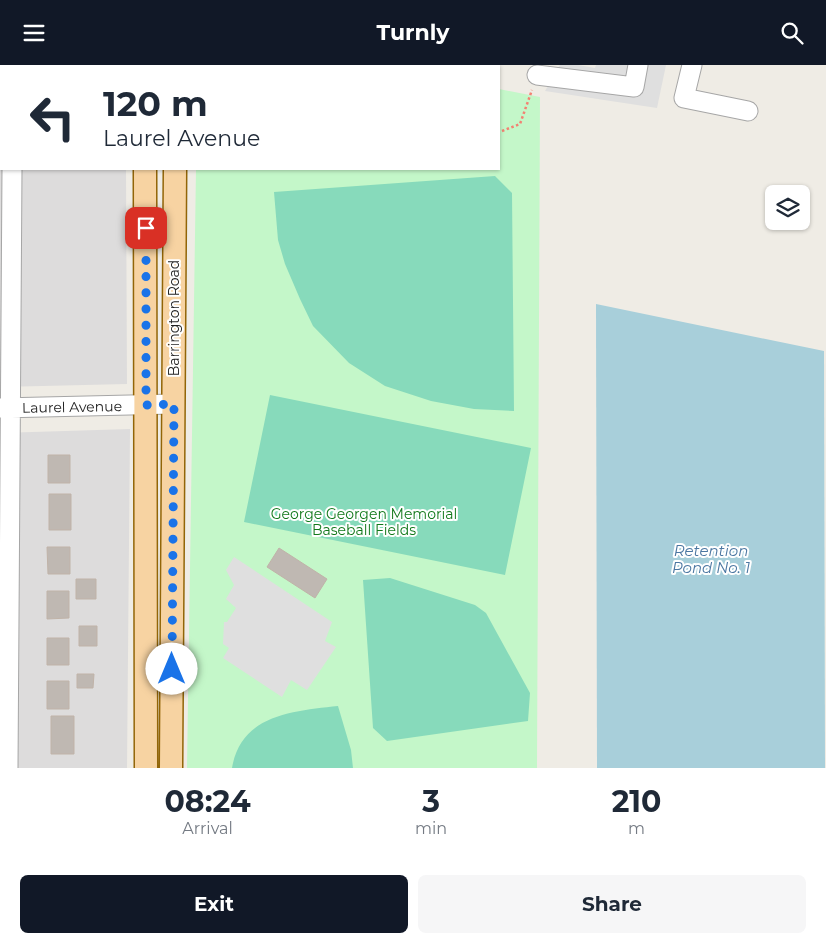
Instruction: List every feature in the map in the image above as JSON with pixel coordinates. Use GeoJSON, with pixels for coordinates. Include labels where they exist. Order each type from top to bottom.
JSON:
{"type":"FeatureCollection","features":[{"type":"Feature","properties":{"kind":"main road","name":"Barrington Road"},"geometry":{"type":"LineString","coordinates":[[145,170],[146,768]]}},
{"type":"Feature","properties":{"kind":"main road","name":"Barrington Road"},"geometry":{"type":"LineString","coordinates":[[171,768],[175,170]]}},
{"type":"Feature","properties":{"kind":"street"},"geometry":{"type":"LineString","coordinates":[[537,75],[634,87],[638,65]]}},
{"type":"Feature","properties":{"kind":"street"},"geometry":{"type":"LineString","coordinates":[[692,65],[684,98],[748,111]]}},
{"type":"Feature","properties":{"kind":"street"},"geometry":{"type":"LineString","coordinates":[[8,768],[5,629],[6,192],[12,170]]}},
{"type":"Feature","properties":{"kind":"street","name":"Laurel Avenue"},"geometry":{"type":"LineString","coordinates":[[5,408],[174,404]]}},
{"type":"Feature","properties":{"kind":"path"},"geometry":{"type":"LineString","coordinates":[[502,131],[520,124],[537,75]]}},
{"type":"Feature","properties":{"kind":"shaded area"},"geometry":{"type":"Polygon","coordinates":[[[560,65],[578,65],[595,68],[596,65],[666,65],[657,108],[545,91],[560,65]]]}},
{"type":"Feature","properties":{"kind":"shaded area"},"geometry":{"type":"Polygon","coordinates":[[[0,170],[126,170],[127,384],[0,387],[0,170]]]}},
{"type":"Feature","properties":{"kind":"shaded area"},"geometry":{"type":"Polygon","coordinates":[[[130,429],[127,768],[0,768],[0,433],[130,429]]]}},
{"type":"Feature","properties":{"kind":"shaded area"},"geometry":{"type":"Polygon","coordinates":[[[234,557],[332,622],[325,641],[336,647],[307,690],[291,680],[282,697],[223,658],[229,648],[223,644],[224,622],[227,622],[236,608],[226,599],[234,585],[226,570],[234,557]]]}},
{"type":"Feature","properties":{"kind":"green space","name":"George Georgen Memorial Baseball Fields"},"geometry":{"type":"Polygon","coordinates":[[[500,89],[540,97],[537,768],[187,768],[196,170],[500,170],[500,89]]]}},
{"type":"Feature","properties":{"kind":"green space"},"geometry":{"type":"Polygon","coordinates":[[[495,176],[512,193],[514,411],[474,409],[431,401],[385,386],[349,363],[313,326],[300,299],[285,264],[278,240],[274,192],[495,176]]]}},
{"type":"Feature","properties":{"kind":"green space"},"geometry":{"type":"Polygon","coordinates":[[[270,395],[531,448],[505,575],[244,522],[270,395]]]}},
{"type":"Feature","properties":{"kind":"green space"},"geometry":{"type":"Polygon","coordinates":[[[390,578],[475,605],[486,613],[530,693],[528,721],[387,741],[373,728],[363,580],[390,578]]]}},
{"type":"Feature","properties":{"kind":"green space"},"geometry":{"type":"Polygon","coordinates":[[[338,706],[351,750],[353,768],[232,768],[237,750],[246,736],[258,726],[287,714],[338,706]]]}},
{"type":"Feature","properties":{"kind":"water","name":"Retention Pond No. 1"},"geometry":{"type":"Polygon","coordinates":[[[596,304],[824,351],[825,768],[597,768],[596,304]]]}},
{"type":"Feature","properties":{"kind":"building"},"geometry":{"type":"Polygon","coordinates":[[[48,455],[70,455],[70,483],[48,483],[48,455]]]}},
{"type":"Feature","properties":{"kind":"building"},"geometry":{"type":"Polygon","coordinates":[[[49,494],[71,494],[71,530],[49,530],[49,494]]]}},
{"type":"Feature","properties":{"kind":"building"},"geometry":{"type":"Polygon","coordinates":[[[47,547],[70,547],[70,574],[48,574],[47,547]]]}},
{"type":"Feature","properties":{"kind":"building"},"geometry":{"type":"Polygon","coordinates":[[[279,548],[327,579],[315,598],[267,567],[279,548]]]}},
{"type":"Feature","properties":{"kind":"building"},"geometry":{"type":"Polygon","coordinates":[[[76,579],[96,579],[96,599],[76,599],[76,579]]]}},
{"type":"Feature","properties":{"kind":"building"},"geometry":{"type":"Polygon","coordinates":[[[47,591],[69,591],[69,618],[47,619],[47,591]]]}},
{"type":"Feature","properties":{"kind":"building"},"geometry":{"type":"Polygon","coordinates":[[[79,626],[97,626],[97,646],[79,646],[79,626]]]}},
{"type":"Feature","properties":{"kind":"building"},"geometry":{"type":"Polygon","coordinates":[[[47,638],[69,638],[69,665],[47,665],[47,638]]]}},
{"type":"Feature","properties":{"kind":"building"},"geometry":{"type":"Polygon","coordinates":[[[77,674],[94,674],[93,688],[77,688],[77,674]]]}},
{"type":"Feature","properties":{"kind":"building"},"geometry":{"type":"Polygon","coordinates":[[[47,681],[69,681],[69,709],[47,709],[47,681]]]}},
{"type":"Feature","properties":{"kind":"building"},"geometry":{"type":"Polygon","coordinates":[[[51,716],[74,716],[74,754],[51,754],[51,716]]]}},
{"type":"Feature","properties":{"kind":"route"},"geometry":{"type":"LineString","coordinates":[[146,228],[146,405],[174,404],[172,669]]}}]}
